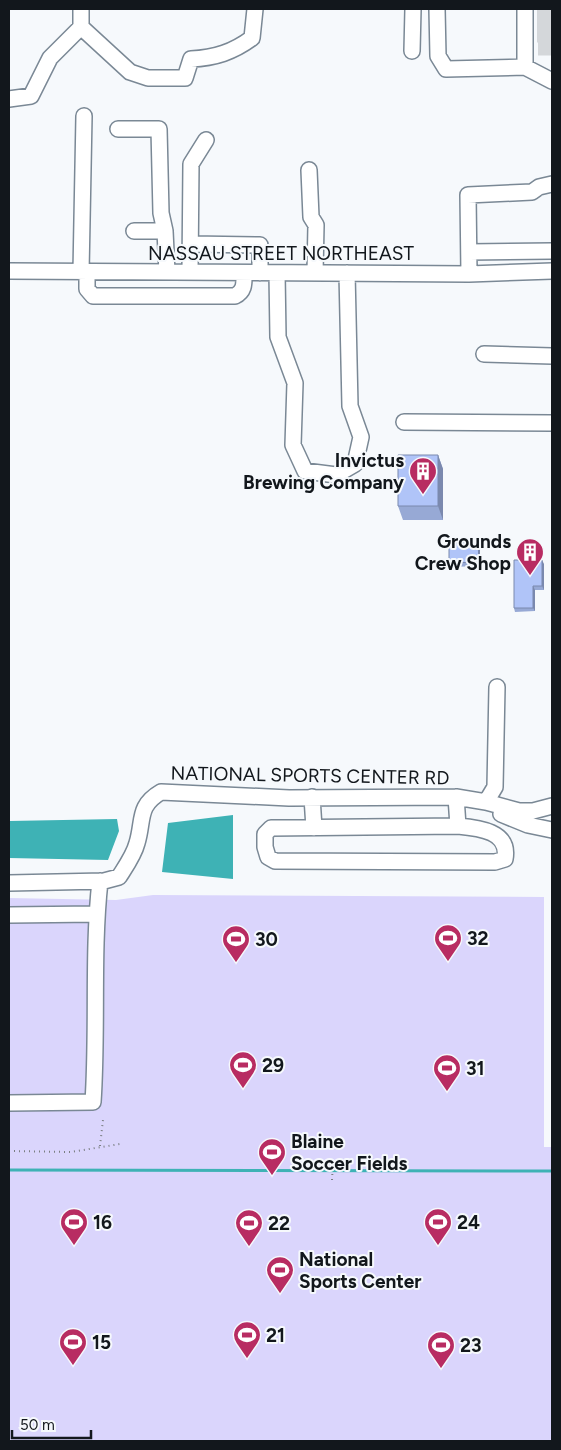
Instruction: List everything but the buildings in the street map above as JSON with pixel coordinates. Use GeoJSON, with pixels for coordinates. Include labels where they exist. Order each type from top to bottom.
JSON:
{"type":"FeatureCollection","features":[{"type":"Feature","properties":{"kind":"street"},"geometry":{"type":"LineString","coordinates":[[9,98],[31,96],[50,58],[81,27],[81,9]]}},
{"type":"Feature","properties":{"kind":"street"},"geometry":{"type":"LineString","coordinates":[[81,27],[130,72],[148,78],[185,78],[191,59],[207,58],[232,51],[252,38],[255,9]]}},
{"type":"Feature","properties":{"kind":"street"},"geometry":{"type":"LineString","coordinates":[[412,51],[413,9]]}},
{"type":"Feature","properties":{"kind":"street"},"geometry":{"type":"LineString","coordinates":[[437,9],[438,56],[446,69],[525,67],[552,81]]}},
{"type":"Feature","properties":{"kind":"street"},"geometry":{"type":"LineString","coordinates":[[525,67],[531,27]]}},
{"type":"Feature","properties":{"kind":"street"},"geometry":{"type":"LineString","coordinates":[[84,116],[84,272],[87,289],[93,296],[235,296],[240,293],[252,273],[260,245],[191,244]]}},
{"type":"Feature","properties":{"kind":"street"},"geometry":{"type":"LineString","coordinates":[[118,129],[159,129],[161,212],[165,230],[167,272]]}},
{"type":"Feature","properties":{"kind":"street"},"geometry":{"type":"LineString","coordinates":[[190,272],[191,164],[206,140]]}},
{"type":"Feature","properties":{"kind":"street"},"geometry":{"type":"LineString","coordinates":[[309,170],[310,217],[316,225],[316,273]]}},
{"type":"Feature","properties":{"kind":"street"},"geometry":{"type":"LineString","coordinates":[[469,274],[468,195],[532,192],[539,187],[552,184]]}},
{"type":"Feature","properties":{"kind":"street"},"geometry":{"type":"LineString","coordinates":[[134,231],[165,230]]}},
{"type":"Feature","properties":{"kind":"street"},"geometry":{"type":"LineString","coordinates":[[221,245],[221,272]]}},
{"type":"Feature","properties":{"kind":"street"},"geometry":{"type":"LineString","coordinates":[[469,252],[552,251]]}},
{"type":"Feature","properties":{"kind":"street","name":"NASSAU STREET NORTHEAST"},"geometry":{"type":"LineString","coordinates":[[9,271],[469,274],[552,271]]}},
{"type":"Feature","properties":{"kind":"street"},"geometry":{"type":"LineString","coordinates":[[124,272],[125,296]]}},
{"type":"Feature","properties":{"kind":"street"},"geometry":{"type":"LineString","coordinates":[[277,273],[278,337],[295,383],[293,445],[304,471],[336,475],[355,464],[362,437],[350,406],[347,273]]}},
{"type":"Feature","properties":{"kind":"street"},"geometry":{"type":"LineString","coordinates":[[484,354],[552,356]]}},
{"type":"Feature","properties":{"kind":"street"},"geometry":{"type":"LineString","coordinates":[[404,422],[552,423]]}},
{"type":"Feature","properties":{"kind":"street"},"geometry":{"type":"LineString","coordinates":[[497,687],[495,788],[486,802],[498,812],[518,821],[552,830]]}},
{"type":"Feature","properties":{"kind":"street","name":"NATIONAL SPORTS CENTER RD"},"geometry":{"type":"LineString","coordinates":[[9,883],[100,881],[119,877],[130,861],[138,842],[142,814],[150,799],[161,792],[312,797],[456,797],[486,802],[519,811],[552,806]]}},
{"type":"Feature","properties":{"kind":"street"},"geometry":{"type":"LineString","coordinates":[[312,797],[314,828]]}},
{"type":"Feature","properties":{"kind":"street"},"geometry":{"type":"LineString","coordinates":[[456,797],[458,826]]}},
{"type":"Feature","properties":{"kind":"street"},"geometry":{"type":"LineString","coordinates":[[458,826],[483,829],[502,840],[507,849],[505,859],[495,862],[284,861],[268,857],[265,847],[265,834],[271,828],[458,826]]}},
{"type":"Feature","properties":{"kind":"street"},"geometry":{"type":"LineString","coordinates":[[9,1102],[93,1102],[95,1072],[96,914],[100,881]]}},
{"type":"Feature","properties":{"kind":"street"},"geometry":{"type":"LineString","coordinates":[[9,915],[96,914]]}},
{"type":"Feature","properties":{"kind":"path"},"geometry":{"type":"LineString","coordinates":[[100,1146],[103,1120]]}},
{"type":"Feature","properties":{"kind":"path"},"geometry":{"type":"LineString","coordinates":[[9,1151],[71,1152],[120,1144]]}},
{"type":"Feature","properties":{"kind":"path"},"geometry":{"type":"LineString","coordinates":[[332,1180],[333,1163]]}},
{"type":"Feature","properties":{"kind":"shaded area","name":"National Sports Center"},"geometry":{"type":"Polygon","coordinates":[[[153,895],[544,897],[544,1147],[552,1147],[552,1441],[9,1441],[9,898],[116,900],[153,895]]]}},
{"type":"Feature","properties":{"kind":"water"},"geometry":{"type":"Polygon","coordinates":[[[233,815],[233,879],[162,872],[168,823],[233,815]]]}},
{"type":"Feature","properties":{"kind":"water"},"geometry":{"type":"Polygon","coordinates":[[[117,819],[119,831],[108,860],[9,858],[9,821],[117,819]]]}},
{"type":"Feature","properties":{"kind":"waterway"},"geometry":{"type":"LineString","coordinates":[[9,1170],[552,1171]]}},
{"type":"Feature","properties":{"kind":"tunnel"},"geometry":{"type":"LineString","coordinates":[[537,10],[552,10]]}},
{"type":"Feature","properties":{"kind":"tunnel"},"geometry":{"type":"LineString","coordinates":[[537,23],[552,23]]}},
{"type":"Feature","properties":{"kind":"tunnel"},"geometry":{"type":"LineString","coordinates":[[537,35],[552,35]]}},
{"type":"Feature","properties":{"kind":"tunnel"},"geometry":{"type":"LineString","coordinates":[[538,48],[552,48]]}},
{"type":"Feature","properties":{"kind":"place","name":"Invictus Brewing Company"},"geometry":{"type":"Point","coordinates":[423,495]}},
{"type":"Feature","properties":{"kind":"place","name":"Grounds Crew Shop"},"geometry":{"type":"Point","coordinates":[530,576]}},
{"type":"Feature","properties":{"kind":"place","name":"32"},"geometry":{"type":"Point","coordinates":[448,962]}},
{"type":"Feature","properties":{"kind":"place","name":"30"},"geometry":{"type":"Point","coordinates":[236,963]}},
{"type":"Feature","properties":{"kind":"place","name":"29"},"geometry":{"type":"Point","coordinates":[243,1089]}},
{"type":"Feature","properties":{"kind":"place","name":"31"},"geometry":{"type":"Point","coordinates":[447,1092]}},
{"type":"Feature","properties":{"kind":"place","name":"Blaine Soccer Fields"},"geometry":{"type":"Point","coordinates":[272,1176]}},
{"type":"Feature","properties":{"kind":"place","name":"16"},"geometry":{"type":"Point","coordinates":[74,1246]}},
{"type":"Feature","properties":{"kind":"place","name":"24"},"geometry":{"type":"Point","coordinates":[438,1246]}},
{"type":"Feature","properties":{"kind":"place","name":"22"},"geometry":{"type":"Point","coordinates":[249,1247]}},
{"type":"Feature","properties":{"kind":"place","name":"National Sports Center"},"geometry":{"type":"Point","coordinates":[280,1294]}},
{"type":"Feature","properties":{"kind":"place","name":"21"},"geometry":{"type":"Point","coordinates":[247,1359]}},
{"type":"Feature","properties":{"kind":"place","name":"15"},"geometry":{"type":"Point","coordinates":[73,1366]}},
{"type":"Feature","properties":{"kind":"place","name":"23"},"geometry":{"type":"Point","coordinates":[441,1369]}}]}
